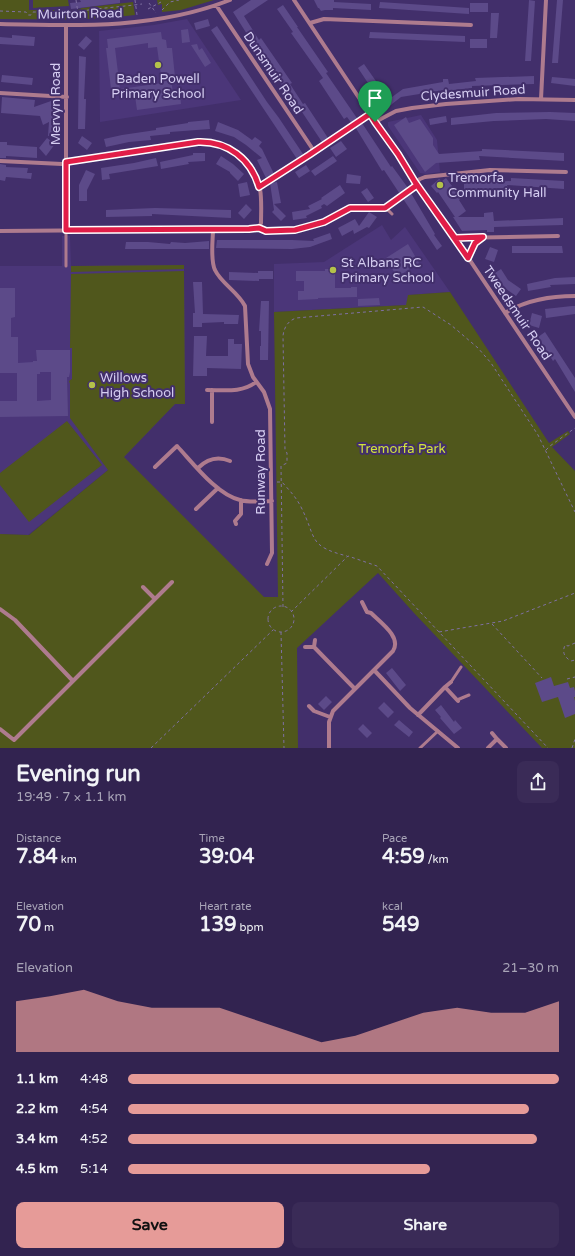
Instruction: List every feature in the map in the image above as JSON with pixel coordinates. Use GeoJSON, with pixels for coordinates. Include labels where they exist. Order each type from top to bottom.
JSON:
{"type":"FeatureCollection","features":[{"type":"Feature","properties":{"kind":"street","name":"Muirton Road"},"geometry":{"type":"LineString","coordinates":[[0,24],[66,26],[134,22],[190,13],[230,0]]}},
{"type":"Feature","properties":{"kind":"street","name":"Tweedsmuir Road"},"geometry":{"type":"LineString","coordinates":[[294,0],[575,417]]}},
{"type":"Feature","properties":{"kind":"street"},"geometry":{"type":"LineString","coordinates":[[540,99],[546,0]]}},
{"type":"Feature","properties":{"kind":"street","name":"Dunsmuir Road"},"geometry":{"type":"LineString","coordinates":[[216,5],[314,151]]}},
{"type":"Feature","properties":{"kind":"street"},"geometry":{"type":"LineString","coordinates":[[310,23],[324,19],[471,25]]}},
{"type":"Feature","properties":{"kind":"street","name":"Mervyn Road"},"geometry":{"type":"LineString","coordinates":[[66,26],[66,230]]}},
{"type":"Feature","properties":{"kind":"street"},"geometry":{"type":"LineString","coordinates":[[0,93],[67,97]]}},
{"type":"Feature","properties":{"kind":"street","name":"Clydesmuir Road"},"geometry":{"type":"LineString","coordinates":[[375,122],[396,111],[412,108],[485,100],[575,100]]}},
{"type":"Feature","properties":{"kind":"street"},"geometry":{"type":"LineString","coordinates":[[0,161],[62,164],[66,162],[186,144],[209,143],[222,146],[242,158],[253,171],[259,187],[261,223],[259,228]]}},
{"type":"Feature","properties":{"kind":"street"},"geometry":{"type":"LineString","coordinates":[[416,183],[425,177],[490,170],[566,172]]}},
{"type":"Feature","properties":{"kind":"street"},"geometry":{"type":"LineString","coordinates":[[0,231],[259,228],[266,231],[304,228],[324,222],[350,208]]}},
{"type":"Feature","properties":{"kind":"street","name":"Runway Road"},"geometry":{"type":"LineString","coordinates":[[213,229],[213,260],[215,270],[245,306],[247,357],[250,370],[256,382],[264,392],[270,409],[272,553],[267,564]]}},
{"type":"Feature","properties":{"kind":"street"},"geometry":{"type":"LineString","coordinates":[[455,238],[558,236]]}},
{"type":"Feature","properties":{"kind":"street"},"geometry":{"type":"LineString","coordinates":[[468,258],[475,243],[483,237]]}},
{"type":"Feature","properties":{"kind":"street"},"geometry":{"type":"LineString","coordinates":[[505,313],[531,302],[556,297],[575,296]]}},
{"type":"Feature","properties":{"kind":"street"},"geometry":{"type":"LineString","coordinates":[[207,390],[241,390],[246,389],[256,382]]}},
{"type":"Feature","properties":{"kind":"street"},"geometry":{"type":"LineString","coordinates":[[212,390],[212,422]]}},
{"type":"Feature","properties":{"kind":"street"},"geometry":{"type":"LineString","coordinates":[[155,467],[177,446],[218,488],[233,498],[241,500],[272,501]]}},
{"type":"Feature","properties":{"kind":"street"},"geometry":{"type":"LineString","coordinates":[[198,468],[211,459],[225,459],[230,461]]}},
{"type":"Feature","properties":{"kind":"street"},"geometry":{"type":"LineString","coordinates":[[196,509],[218,488]]}},
{"type":"Feature","properties":{"kind":"street"},"geometry":{"type":"LineString","coordinates":[[236,524],[234,521],[241,514],[241,500]]}},
{"type":"Feature","properties":{"kind":"street"},"geometry":{"type":"LineString","coordinates":[[0,729],[14,740],[172,582]]}},
{"type":"Feature","properties":{"kind":"street"},"geometry":{"type":"LineString","coordinates":[[143,587],[155,599]]}},
{"type":"Feature","properties":{"kind":"street"},"geometry":{"type":"LineString","coordinates":[[329,748],[330,717],[336,708],[393,651],[396,643],[393,636],[371,613],[365,613],[362,602]]}},
{"type":"Feature","properties":{"kind":"street"},"geometry":{"type":"LineString","coordinates":[[0,609],[15,620],[73,681]]}},
{"type":"Feature","properties":{"kind":"street"},"geometry":{"type":"LineString","coordinates":[[314,647],[315,640]]}},
{"type":"Feature","properties":{"kind":"street"},"geometry":{"type":"LineString","coordinates":[[305,647],[314,647],[355,689]]}},
{"type":"Feature","properties":{"kind":"street"},"geometry":{"type":"LineString","coordinates":[[374,670],[418,715],[458,748]]}},
{"type":"Feature","properties":{"kind":"street"},"geometry":{"type":"LineString","coordinates":[[418,715],[451,682]]}},
{"type":"Feature","properties":{"kind":"street"},"geometry":{"type":"LineString","coordinates":[[445,687],[458,701]]}},
{"type":"Feature","properties":{"kind":"street"},"geometry":{"type":"LineString","coordinates":[[309,706],[314,711],[330,717]]}},
{"type":"Feature","properties":{"kind":"street"},"geometry":{"type":"LineString","coordinates":[[492,733],[506,748]]}},
{"type":"Feature","properties":{"kind":"street"},"geometry":{"type":"LineString","coordinates":[[488,748],[498,739]]}},
{"type":"Feature","properties":{"kind":"lane"},"geometry":{"type":"LineString","coordinates":[[350,208],[385,208],[392,214]]}},
{"type":"Feature","properties":{"kind":"lane"},"geometry":{"type":"LineString","coordinates":[[66,230],[66,266]]}},
{"type":"Feature","properties":{"kind":"lane"},"geometry":{"type":"LineString","coordinates":[[451,682],[461,667]]}},
{"type":"Feature","properties":{"kind":"lane"},"geometry":{"type":"LineString","coordinates":[[458,701],[469,695]]}},
{"type":"Feature","properties":{"kind":"lane"},"geometry":{"type":"LineString","coordinates":[[420,748],[438,731]]}},
{"type":"Feature","properties":{"kind":"path"},"geometry":{"type":"LineString","coordinates":[[76,0],[79,21]]}},
{"type":"Feature","properties":{"kind":"path"},"geometry":{"type":"LineString","coordinates":[[135,0],[137,16]]}},
{"type":"Feature","properties":{"kind":"path"},"geometry":{"type":"LineString","coordinates":[[148,0],[156,13]]}},
{"type":"Feature","properties":{"kind":"path"},"geometry":{"type":"LineString","coordinates":[[162,10],[170,2],[179,0]]}},
{"type":"Feature","properties":{"kind":"path"},"geometry":{"type":"LineString","coordinates":[[148,9],[161,2]]}},
{"type":"Feature","properties":{"kind":"path"},"geometry":{"type":"LineString","coordinates":[[0,11],[26,12],[28,15],[31,15],[33,12],[78,12],[82,10],[111,6],[142,4]]}},
{"type":"Feature","properties":{"kind":"path"},"geometry":{"type":"LineString","coordinates":[[259,187],[370,114]]}},
{"type":"Feature","properties":{"kind":"path"},"geometry":{"type":"LineString","coordinates":[[385,208],[416,183]]}},
{"type":"Feature","properties":{"kind":"path"},"geometry":{"type":"LineString","coordinates":[[283,607],[281,466],[287,463],[287,453],[285,450],[284,331],[286,326],[292,320],[301,317],[422,307],[451,325],[484,355],[533,428],[575,512]]}},
{"type":"Feature","properties":{"kind":"path"},"geometry":{"type":"LineString","coordinates":[[545,451],[575,428]]}},
{"type":"Feature","properties":{"kind":"path"},"geometry":{"type":"LineString","coordinates":[[282,482],[297,500],[313,538],[317,543],[334,553],[377,566],[548,748]]}},
{"type":"Feature","properties":{"kind":"path"},"geometry":{"type":"LineString","coordinates":[[291,612],[348,556]]}},
{"type":"Feature","properties":{"kind":"path"},"geometry":{"type":"LineString","coordinates":[[438,632],[503,621],[575,593]]}},
{"type":"Feature","properties":{"kind":"path"},"geometry":{"type":"LineString","coordinates":[[283,607],[291,612],[293,618],[292,626],[281,632],[274,630],[269,624],[268,616],[272,610],[283,607]]}},
{"type":"Feature","properties":{"kind":"path"},"geometry":{"type":"LineString","coordinates":[[491,623],[542,678]]}},
{"type":"Feature","properties":{"kind":"path"},"geometry":{"type":"LineString","coordinates":[[151,748],[274,630]]}},
{"type":"Feature","properties":{"kind":"path"},"geometry":{"type":"LineString","coordinates":[[281,632],[284,748]]}},
{"type":"Feature","properties":{"kind":"path"},"geometry":{"type":"LineString","coordinates":[[575,643],[568,646],[565,645],[564,652],[566,658],[571,661],[575,660]]}},
{"type":"Feature","properties":{"kind":"path"},"geometry":{"type":"LineString","coordinates":[[567,680],[575,677]]}},
{"type":"Feature","properties":{"kind":"path"},"geometry":{"type":"LineString","coordinates":[[572,748],[575,739]]}},
{"type":"Feature","properties":{"kind":"shaded area","name":"Baden Powell Primary School"},"geometry":{"type":"Polygon","coordinates":[[[187,19],[241,100],[100,122],[99,31],[154,25],[187,19]]]}},
{"type":"Feature","properties":{"kind":"shaded area"},"geometry":{"type":"Polygon","coordinates":[[[421,115],[437,140],[440,172],[426,174],[420,173],[388,126],[388,122],[421,115]]]}},
{"type":"Feature","properties":{"kind":"shaded area","name":"St Albans RC Primary School"},"geometry":{"type":"Polygon","coordinates":[[[382,225],[391,240],[405,227],[450,292],[409,295],[407,305],[274,312],[274,264],[324,262],[382,225]]]}},
{"type":"Feature","properties":{"kind":"shaded area","name":"Willows High School"},"geometry":{"type":"Polygon","coordinates":[[[62,236],[70,236],[71,266],[184,265],[185,404],[175,404],[124,457],[28,535],[0,534],[0,266],[62,266],[62,236]]]}},
{"type":"Feature","properties":{"kind":"green space"},"geometry":{"type":"Polygon","coordinates":[[[0,0],[29,0],[29,10],[78,10],[82,8],[133,2],[135,15],[84,19],[0,19],[0,0]]]}},
{"type":"Feature","properties":{"kind":"green space"},"geometry":{"type":"Polygon","coordinates":[[[33,0],[68,0],[69,6],[33,8],[33,0]]]}},
{"type":"Feature","properties":{"kind":"green space"},"geometry":{"type":"Polygon","coordinates":[[[157,0],[214,0],[181,10],[162,12],[162,4],[158,5],[157,0]]]}},
{"type":"Feature","properties":{"kind":"green space"},"geometry":{"type":"Polygon","coordinates":[[[184,265],[184,269],[71,272],[71,266],[184,265]]]}},
{"type":"Feature","properties":{"kind":"green space","name":"Tremorfa Park"},"geometry":{"type":"Polygon","coordinates":[[[184,271],[185,404],[175,404],[124,457],[264,597],[278,597],[274,312],[406,305],[408,295],[450,292],[549,443],[568,431],[570,434],[552,447],[575,471],[575,748],[542,748],[378,573],[297,648],[298,748],[0,748],[0,534],[29,535],[108,470],[70,418],[69,381],[72,379],[72,348],[70,348],[71,274],[184,271]]]}},
{"type":"Feature","properties":{"kind":"green space"},"geometry":{"type":"Polygon","coordinates":[[[67,421],[102,465],[29,522],[0,485],[0,473],[67,421]]]}},
{"type":"Feature","properties":{"kind":"building"},"geometry":{"type":"Polygon","coordinates":[[[80,0],[120,0],[120,3],[71,9],[70,3],[81,2],[80,0]]]}},
{"type":"Feature","properties":{"kind":"building"},"geometry":{"type":"Polygon","coordinates":[[[251,0],[268,0],[244,16],[259,40],[261,38],[292,83],[290,84],[303,104],[305,103],[328,138],[322,142],[298,106],[296,107],[233,12],[251,0]]]}},
{"type":"Feature","properties":{"kind":"building"},"geometry":{"type":"Polygon","coordinates":[[[314,0],[334,0],[334,2],[371,4],[371,10],[333,8],[333,10],[321,11],[314,0]]]}},
{"type":"Feature","properties":{"kind":"building"},"geometry":{"type":"Polygon","coordinates":[[[529,0],[535,1],[531,61],[525,61],[529,0]]]}},
{"type":"Feature","properties":{"kind":"building"},"geometry":{"type":"Polygon","coordinates":[[[557,0],[563,0],[558,63],[552,63],[557,0]]]}},
{"type":"Feature","properties":{"kind":"building"},"geometry":{"type":"Polygon","coordinates":[[[380,2],[469,8],[469,14],[379,8],[380,2]]]}},
{"type":"Feature","properties":{"kind":"building"},"geometry":{"type":"Polygon","coordinates":[[[470,3],[488,3],[488,12],[470,12],[470,3]]]}},
{"type":"Feature","properties":{"kind":"building"},"geometry":{"type":"Polygon","coordinates":[[[283,5],[328,72],[326,73],[391,167],[392,166],[408,188],[435,234],[434,235],[442,246],[437,250],[384,170],[382,171],[354,125],[347,117],[344,119],[319,81],[323,78],[291,33],[293,32],[277,9],[283,5]]]}},
{"type":"Feature","properties":{"kind":"building"},"geometry":{"type":"Polygon","coordinates":[[[491,13],[499,13],[497,38],[490,38],[491,13]]]}},
{"type":"Feature","properties":{"kind":"building"},"geometry":{"type":"Polygon","coordinates":[[[208,19],[210,26],[196,30],[194,23],[208,19]]]}},
{"type":"Feature","properties":{"kind":"building"},"geometry":{"type":"Polygon","coordinates":[[[217,26],[303,154],[297,159],[211,30],[217,26]]]}},
{"type":"Feature","properties":{"kind":"building"},"geometry":{"type":"Polygon","coordinates":[[[188,29],[190,42],[182,43],[181,30],[188,29]]]}},
{"type":"Feature","properties":{"kind":"building"},"geometry":{"type":"Polygon","coordinates":[[[161,32],[162,39],[166,40],[167,48],[172,48],[175,77],[171,78],[173,94],[180,93],[181,104],[137,110],[135,96],[122,98],[122,95],[112,97],[106,48],[108,48],[107,39],[161,32]],[[148,43],[115,48],[120,89],[162,83],[157,47],[148,48],[148,43]]]}},
{"type":"Feature","properties":{"kind":"building"},"geometry":{"type":"Polygon","coordinates":[[[370,32],[465,36],[465,42],[369,38],[370,32]]]}},
{"type":"Feature","properties":{"kind":"building"},"geometry":{"type":"Polygon","coordinates":[[[12,35],[35,37],[34,46],[0,44],[0,37],[12,38],[12,35]]]}},
{"type":"Feature","properties":{"kind":"building"},"geometry":{"type":"Polygon","coordinates":[[[86,36],[92,41],[84,50],[78,45],[86,36]]]}},
{"type":"Feature","properties":{"kind":"building"},"geometry":{"type":"Polygon","coordinates":[[[470,39],[487,39],[487,48],[470,48],[470,39]]]}},
{"type":"Feature","properties":{"kind":"building"},"geometry":{"type":"Polygon","coordinates":[[[197,44],[199,50],[202,48],[211,63],[205,67],[191,45],[197,44]]]}},
{"type":"Feature","properties":{"kind":"building"},"geometry":{"type":"Polygon","coordinates":[[[79,56],[86,57],[84,99],[86,99],[85,129],[78,129],[79,56]]]}},
{"type":"Feature","properties":{"kind":"building"},"geometry":{"type":"Polygon","coordinates":[[[364,64],[385,94],[388,92],[392,97],[403,89],[443,82],[443,79],[448,79],[449,84],[476,81],[475,78],[534,76],[534,84],[472,86],[472,88],[444,90],[401,97],[387,108],[385,106],[384,107],[358,68],[364,64]]]}},
{"type":"Feature","properties":{"kind":"building"},"geometry":{"type":"Polygon","coordinates":[[[2,75],[33,78],[32,85],[1,82],[2,75]]]}},
{"type":"Feature","properties":{"kind":"building"},"geometry":{"type":"Polygon","coordinates":[[[552,77],[575,79],[575,86],[551,83],[552,77]]]}},
{"type":"Feature","properties":{"kind":"building"},"geometry":{"type":"Polygon","coordinates":[[[2,97],[35,100],[34,107],[51,101],[59,123],[58,135],[48,136],[49,122],[43,125],[40,116],[1,113],[2,97]]]}},
{"type":"Feature","properties":{"kind":"building"},"geometry":{"type":"Polygon","coordinates":[[[496,113],[575,113],[575,121],[546,119],[494,121],[451,125],[451,118],[496,113]]]}},
{"type":"Feature","properties":{"kind":"building"},"geometry":{"type":"Polygon","coordinates":[[[446,116],[447,122],[430,125],[429,119],[446,116]]]}},
{"type":"Feature","properties":{"kind":"building"},"geometry":{"type":"Polygon","coordinates":[[[406,117],[409,123],[420,119],[433,138],[433,145],[439,154],[482,151],[482,149],[564,153],[564,161],[479,156],[480,160],[436,163],[425,172],[394,125],[406,117]]]}},
{"type":"Feature","properties":{"kind":"building"},"geometry":{"type":"Polygon","coordinates":[[[209,120],[210,129],[170,132],[170,134],[150,136],[151,140],[129,142],[106,147],[104,139],[156,130],[156,128],[188,122],[209,120]]]}},
{"type":"Feature","properties":{"kind":"building"},"geometry":{"type":"Polygon","coordinates":[[[218,122],[238,130],[252,140],[255,137],[262,142],[259,146],[262,149],[274,174],[266,178],[257,160],[262,158],[234,137],[215,131],[218,122]]]}},
{"type":"Feature","properties":{"kind":"building"},"geometry":{"type":"Polygon","coordinates":[[[82,136],[92,143],[87,150],[78,143],[82,136]]]}},
{"type":"Feature","properties":{"kind":"building"},"geometry":{"type":"Polygon","coordinates":[[[47,138],[55,144],[46,156],[39,148],[47,138]]]}},
{"type":"Feature","properties":{"kind":"building"},"geometry":{"type":"Polygon","coordinates":[[[341,141],[347,149],[336,157],[330,148],[341,141]]]}},
{"type":"Feature","properties":{"kind":"building"},"geometry":{"type":"Polygon","coordinates":[[[0,142],[7,142],[7,145],[37,147],[37,158],[6,156],[6,158],[0,158],[0,142]]]}},
{"type":"Feature","properties":{"kind":"building"},"geometry":{"type":"Polygon","coordinates":[[[193,153],[205,153],[205,161],[188,162],[189,164],[161,169],[160,162],[193,155],[193,153]]]}},
{"type":"Feature","properties":{"kind":"building"},"geometry":{"type":"Polygon","coordinates":[[[221,156],[244,174],[238,181],[230,172],[216,164],[221,156]]]}},
{"type":"Feature","properties":{"kind":"building"},"geometry":{"type":"Polygon","coordinates":[[[333,156],[337,161],[315,176],[311,171],[333,156]]]}},
{"type":"Feature","properties":{"kind":"building"},"geometry":{"type":"Polygon","coordinates":[[[156,158],[158,166],[109,174],[110,179],[102,180],[101,168],[156,158]]]}},
{"type":"Feature","properties":{"kind":"building"},"geometry":{"type":"Polygon","coordinates":[[[0,164],[6,165],[6,167],[28,168],[27,173],[32,173],[31,179],[6,177],[5,181],[0,180],[0,164]]]}},
{"type":"Feature","properties":{"kind":"building"},"geometry":{"type":"Polygon","coordinates":[[[306,165],[310,171],[299,178],[295,172],[306,165]]]}},
{"type":"Feature","properties":{"kind":"building"},"geometry":{"type":"Polygon","coordinates":[[[86,170],[95,174],[87,190],[87,201],[79,201],[79,185],[86,170]]]}},
{"type":"Feature","properties":{"kind":"building"},"geometry":{"type":"Polygon","coordinates":[[[347,174],[361,176],[360,184],[346,183],[347,174]]]}},
{"type":"Feature","properties":{"kind":"building"},"geometry":{"type":"Polygon","coordinates":[[[446,178],[461,198],[459,200],[466,211],[458,217],[484,217],[484,213],[493,212],[494,221],[563,218],[563,225],[494,227],[494,232],[487,232],[487,230],[462,231],[453,217],[455,217],[438,192],[437,193],[431,186],[439,179],[442,181],[446,178]]]}},
{"type":"Feature","properties":{"kind":"building"},"geometry":{"type":"Polygon","coordinates":[[[511,178],[564,181],[564,189],[507,185],[508,188],[464,190],[464,183],[511,181],[511,178]]]}},
{"type":"Feature","properties":{"kind":"building"},"geometry":{"type":"Polygon","coordinates":[[[247,182],[250,195],[240,197],[238,184],[247,182]]]}},
{"type":"Feature","properties":{"kind":"building"},"geometry":{"type":"Polygon","coordinates":[[[277,182],[281,203],[274,204],[286,216],[281,221],[272,212],[274,210],[270,183],[277,182]]]}},
{"type":"Feature","properties":{"kind":"building"},"geometry":{"type":"Polygon","coordinates":[[[340,185],[345,193],[327,206],[324,204],[321,206],[322,208],[306,216],[307,218],[293,220],[292,212],[310,209],[308,206],[322,199],[321,198],[340,185]]]}},
{"type":"Feature","properties":{"kind":"building"},"geometry":{"type":"Polygon","coordinates":[[[367,188],[374,198],[368,202],[361,192],[367,188]]]}},
{"type":"Feature","properties":{"kind":"building"},"geometry":{"type":"Polygon","coordinates":[[[246,204],[252,210],[244,219],[238,213],[246,204]]]}},
{"type":"Feature","properties":{"kind":"building"},"geometry":{"type":"Polygon","coordinates":[[[155,208],[231,210],[231,218],[152,214],[152,216],[106,217],[106,210],[155,208]]]}},
{"type":"Feature","properties":{"kind":"building"},"geometry":{"type":"Polygon","coordinates":[[[369,212],[377,217],[369,228],[367,227],[354,234],[353,230],[342,236],[338,228],[355,219],[359,226],[369,212]]]}},
{"type":"Feature","properties":{"kind":"building"},"geometry":{"type":"Polygon","coordinates":[[[330,233],[332,239],[310,247],[292,249],[216,248],[217,240],[314,241],[313,239],[330,233]]]}},
{"type":"Feature","properties":{"kind":"building"},"geometry":{"type":"Polygon","coordinates":[[[209,241],[209,249],[125,249],[126,242],[170,244],[171,242],[185,243],[209,241]]]}},
{"type":"Feature","properties":{"kind":"building"},"geometry":{"type":"Polygon","coordinates":[[[408,244],[419,263],[397,277],[386,258],[408,244]]]}},
{"type":"Feature","properties":{"kind":"building"},"geometry":{"type":"Polygon","coordinates":[[[512,246],[562,246],[563,253],[512,253],[512,246]]]}},
{"type":"Feature","properties":{"kind":"building"},"geometry":{"type":"Polygon","coordinates":[[[490,247],[498,250],[494,262],[485,259],[490,247]]]}},
{"type":"Feature","properties":{"kind":"building"},"geometry":{"type":"Polygon","coordinates":[[[325,269],[335,269],[335,288],[357,287],[357,297],[298,300],[298,291],[304,291],[304,281],[296,281],[296,271],[325,271],[325,269]]]}},
{"type":"Feature","properties":{"kind":"building"},"geometry":{"type":"Polygon","coordinates":[[[501,269],[508,280],[521,289],[516,296],[505,288],[495,273],[501,269]]]}},
{"type":"Feature","properties":{"kind":"building"},"geometry":{"type":"Polygon","coordinates":[[[258,271],[273,271],[273,279],[259,279],[259,281],[229,280],[229,272],[258,273],[258,271]]]}},
{"type":"Feature","properties":{"kind":"building"},"geometry":{"type":"Polygon","coordinates":[[[575,277],[575,284],[550,285],[551,287],[528,291],[527,284],[555,278],[575,277]]]}},
{"type":"Feature","properties":{"kind":"building"},"geometry":{"type":"Polygon","coordinates":[[[193,282],[202,282],[203,314],[239,315],[238,324],[224,324],[224,322],[202,323],[202,327],[193,327],[193,313],[195,313],[193,282]]]}},
{"type":"Feature","properties":{"kind":"building"},"geometry":{"type":"Polygon","coordinates":[[[0,288],[15,288],[15,317],[11,318],[11,337],[18,337],[18,363],[37,361],[36,350],[70,350],[70,372],[69,377],[67,377],[68,416],[0,417],[0,401],[17,401],[17,373],[0,373],[0,288]],[[40,372],[40,374],[37,374],[37,401],[51,400],[51,372],[40,372]]]}},
{"type":"Feature","properties":{"kind":"building"},"geometry":{"type":"Polygon","coordinates":[[[379,298],[380,305],[358,306],[358,299],[379,298]]]}},
{"type":"Feature","properties":{"kind":"building"},"geometry":{"type":"Polygon","coordinates":[[[261,301],[269,301],[268,360],[260,360],[261,331],[259,331],[261,301]]]}},
{"type":"Feature","properties":{"kind":"building"},"geometry":{"type":"Polygon","coordinates":[[[575,306],[575,314],[546,318],[545,309],[575,306]]]}},
{"type":"Feature","properties":{"kind":"building"},"geometry":{"type":"Polygon","coordinates":[[[532,313],[542,316],[539,328],[529,325],[532,313]]]}},
{"type":"Feature","properties":{"kind":"building"},"geometry":{"type":"Polygon","coordinates":[[[545,332],[575,378],[575,392],[555,359],[553,361],[538,337],[545,332]]]}},
{"type":"Feature","properties":{"kind":"building"},"geometry":{"type":"Polygon","coordinates":[[[194,336],[207,336],[206,356],[228,356],[228,339],[234,339],[234,344],[242,344],[241,369],[207,368],[207,376],[193,376],[194,336]]]}},
{"type":"Feature","properties":{"kind":"building"},"geometry":{"type":"Polygon","coordinates":[[[392,668],[406,685],[400,691],[386,673],[392,668]]]}},
{"type":"Feature","properties":{"kind":"building"},"geometry":{"type":"Polygon","coordinates":[[[551,677],[554,686],[568,682],[570,688],[574,687],[575,714],[565,718],[558,697],[542,702],[535,683],[551,677]]]}},
{"type":"Feature","properties":{"kind":"building"},"geometry":{"type":"Polygon","coordinates":[[[326,696],[332,702],[324,710],[318,704],[326,696]]]}},
{"type":"Feature","properties":{"kind":"building"},"geometry":{"type":"Polygon","coordinates":[[[384,702],[394,712],[388,718],[378,708],[384,702]]]}},
{"type":"Feature","properties":{"kind":"building"},"geometry":{"type":"Polygon","coordinates":[[[441,705],[454,722],[455,720],[462,728],[454,734],[435,710],[441,705]]]}},
{"type":"Feature","properties":{"kind":"building"},"geometry":{"type":"Polygon","coordinates":[[[399,720],[413,732],[409,737],[394,725],[399,720]]]}},
{"type":"Feature","properties":{"kind":"building"},"geometry":{"type":"Polygon","coordinates":[[[363,724],[372,733],[367,738],[358,729],[363,724]]]}},
{"type":"Feature","properties":{"kind":"place","name":"Baden Powell Primary School"},"geometry":{"type":"Point","coordinates":[158,65]}},
{"type":"Feature","properties":{"kind":"place","name":"Tremorfa Community Hall"},"geometry":{"type":"Point","coordinates":[440,185]}},
{"type":"Feature","properties":{"kind":"place","name":"St Albans RC Primary School"},"geometry":{"type":"Point","coordinates":[333,270]}},
{"type":"Feature","properties":{"kind":"place","name":"Willows High School"},"geometry":{"type":"Point","coordinates":[92,385]}},
{"type":"Feature","properties":{"kind":"route"},"geometry":{"type":"LineString","coordinates":[[375,122],[370,114],[259,187],[257,178],[253,171],[242,158],[229,149],[209,143],[198,142],[66,162],[66,230],[257,228],[266,231],[295,230],[324,222],[350,208],[385,208],[417,185],[435,209],[455,238],[483,237],[475,243],[468,258],[435,209],[415,182],[398,154],[375,122]]}}]}
